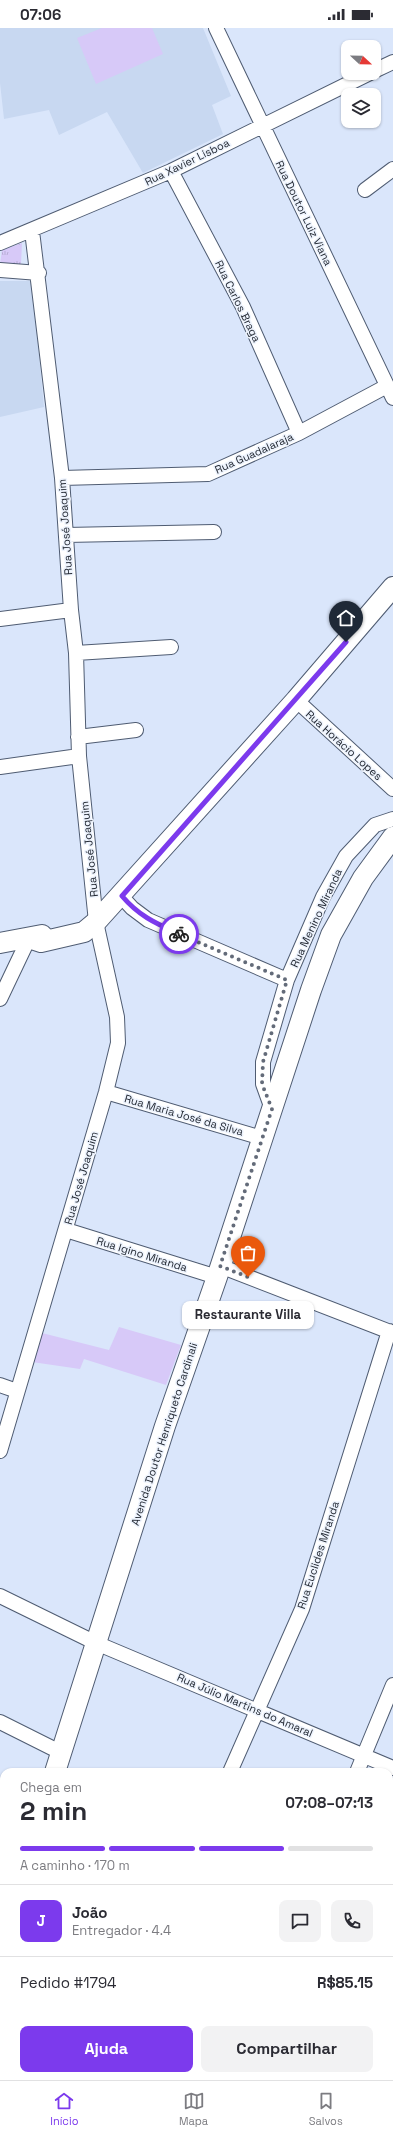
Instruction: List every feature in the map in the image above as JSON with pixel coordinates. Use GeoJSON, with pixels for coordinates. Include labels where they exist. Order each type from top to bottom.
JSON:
{"type":"FeatureCollection","features":[{"type":"Feature","properties":{"kind":"main road"},"geometry":{"type":"LineString","coordinates":[[0,943],[29,938],[41,942],[84,932],[96,922],[122,896],[391,594]]}},
{"type":"Feature","properties":{"kind":"main road","name":"Avenida Doutor Henriqueto Cardinali"},"geometry":{"type":"LineString","coordinates":[[56,1768],[166,1426],[331,935],[363,878],[393,837]]}},
{"type":"Feature","properties":{"kind":"street","name":"Rua Doutor Luiz Viana"},"geometry":{"type":"LineString","coordinates":[[216,28],[261,125],[390,392]]}},
{"type":"Feature","properties":{"kind":"street"},"geometry":{"type":"LineString","coordinates":[[381,68],[393,62]]}},
{"type":"Feature","properties":{"kind":"street","name":"Rua Xavier Lisboa"},"geometry":{"type":"LineString","coordinates":[[0,243],[32,231],[171,171],[261,125],[355,80]]}},
{"type":"Feature","properties":{"kind":"street"},"geometry":{"type":"LineString","coordinates":[[365,190],[393,169]]}},
{"type":"Feature","properties":{"kind":"street","name":"Rua Carlos Braga"},"geometry":{"type":"LineString","coordinates":[[171,171],[243,307],[299,433]]}},
{"type":"Feature","properties":{"kind":"street","name":"Rua José Joaquim"},"geometry":{"type":"LineString","coordinates":[[0,1452],[106,1092],[118,1043],[117,1017],[96,922],[79,756],[76,653],[71,610],[62,478],[39,273],[32,231]]}},
{"type":"Feature","properties":{"kind":"street"},"geometry":{"type":"LineString","coordinates":[[0,270],[39,273]]}},
{"type":"Feature","properties":{"kind":"street","name":"Rua Guadalaraja"},"geometry":{"type":"LineString","coordinates":[[62,478],[208,474],[390,392]]}},
{"type":"Feature","properties":{"kind":"street"},"geometry":{"type":"LineString","coordinates":[[66,535],[214,532]]}},
{"type":"Feature","properties":{"kind":"street"},"geometry":{"type":"LineString","coordinates":[[0,619],[71,610]]}},
{"type":"Feature","properties":{"kind":"street"},"geometry":{"type":"LineString","coordinates":[[76,653],[171,647]]}},
{"type":"Feature","properties":{"kind":"street","name":"Rua Horácio Lopes"},"geometry":{"type":"LineString","coordinates":[[296,700],[393,789]]}},
{"type":"Feature","properties":{"kind":"street"},"geometry":{"type":"LineString","coordinates":[[78,737],[136,730]]}},
{"type":"Feature","properties":{"kind":"street"},"geometry":{"type":"LineString","coordinates":[[0,767],[79,756]]}},
{"type":"Feature","properties":{"kind":"street","name":"Rua Menino Miranda"},"geometry":{"type":"LineString","coordinates":[[272,1109],[262,1084],[263,1062],[287,980],[323,897],[346,856],[375,826],[393,819]]}},
{"type":"Feature","properties":{"kind":"street"},"geometry":{"type":"LineString","coordinates":[[122,896],[132,908],[148,920],[287,980]]}},
{"type":"Feature","properties":{"kind":"street"},"geometry":{"type":"LineString","coordinates":[[0,999],[29,938]]}},
{"type":"Feature","properties":{"kind":"street","name":"Rua Maria José da Silva"},"geometry":{"type":"LineString","coordinates":[[106,1092],[262,1138]]}},
{"type":"Feature","properties":{"kind":"street","name":"Rua Igino Miranda"},"geometry":{"type":"LineString","coordinates":[[66,1230],[219,1272],[391,1332]]}},
{"type":"Feature","properties":{"kind":"street","name":"Rua Euclides Miranda"},"geometry":{"type":"LineString","coordinates":[[232,1768],[302,1608],[391,1332]]}},
{"type":"Feature","properties":{"kind":"street"},"geometry":{"type":"LineString","coordinates":[[0,1385],[17,1391]]}},
{"type":"Feature","properties":{"kind":"street","name":"Rua Júlio Martins do Amaral"},"geometry":{"type":"LineString","coordinates":[[0,1596],[96,1643],[393,1768]]}},
{"type":"Feature","properties":{"kind":"street"},"geometry":{"type":"LineString","coordinates":[[358,1768],[393,1685]]}},
{"type":"Feature","properties":{"kind":"street"},"geometry":{"type":"LineString","coordinates":[[0,1722],[62,1753]]}},
{"type":"Feature","properties":{"kind":"shaded area"},"geometry":{"type":"Polygon","coordinates":[[[0,28],[203,28],[231,96],[212,105],[223,134],[143,173],[107,112],[59,135],[49,110],[4,119],[0,83],[0,28]]]}},
{"type":"Feature","properties":{"kind":"shaded area"},"geometry":{"type":"Polygon","coordinates":[[[0,281],[32,281],[44,407],[0,417],[0,281]]]}},
{"type":"Feature","properties":{"kind":"green space"},"geometry":{"type":"Polygon","coordinates":[[[102,28],[152,28],[163,54],[96,84],[77,38],[102,28]]]}},
{"type":"Feature","properties":{"kind":"green space"},"geometry":{"type":"Polygon","coordinates":[[[22,243],[21,264],[0,264],[2,250],[22,243]]]}},
{"type":"Feature","properties":{"kind":"green space"},"geometry":{"type":"Polygon","coordinates":[[[119,1327],[181,1345],[166,1385],[84,1359],[80,1369],[32,1362],[42,1333],[109,1350],[119,1327]]]}},
{"type":"Feature","properties":{"kind":"way so far"},"geometry":{"type":"LineString","coordinates":[[179,934],[287,980],[263,1062],[262,1084],[272,1109],[220,1266],[248,1277]]}},
{"type":"Feature","properties":{"kind":"place","name":"Restaurante Villa"},"geometry":{"type":"Point","coordinates":[248,1277]}},
{"type":"Feature","properties":{"kind":"route"},"geometry":{"type":"LineString","coordinates":[[179,934],[148,920],[132,908],[122,896],[346,642]]}}]}
